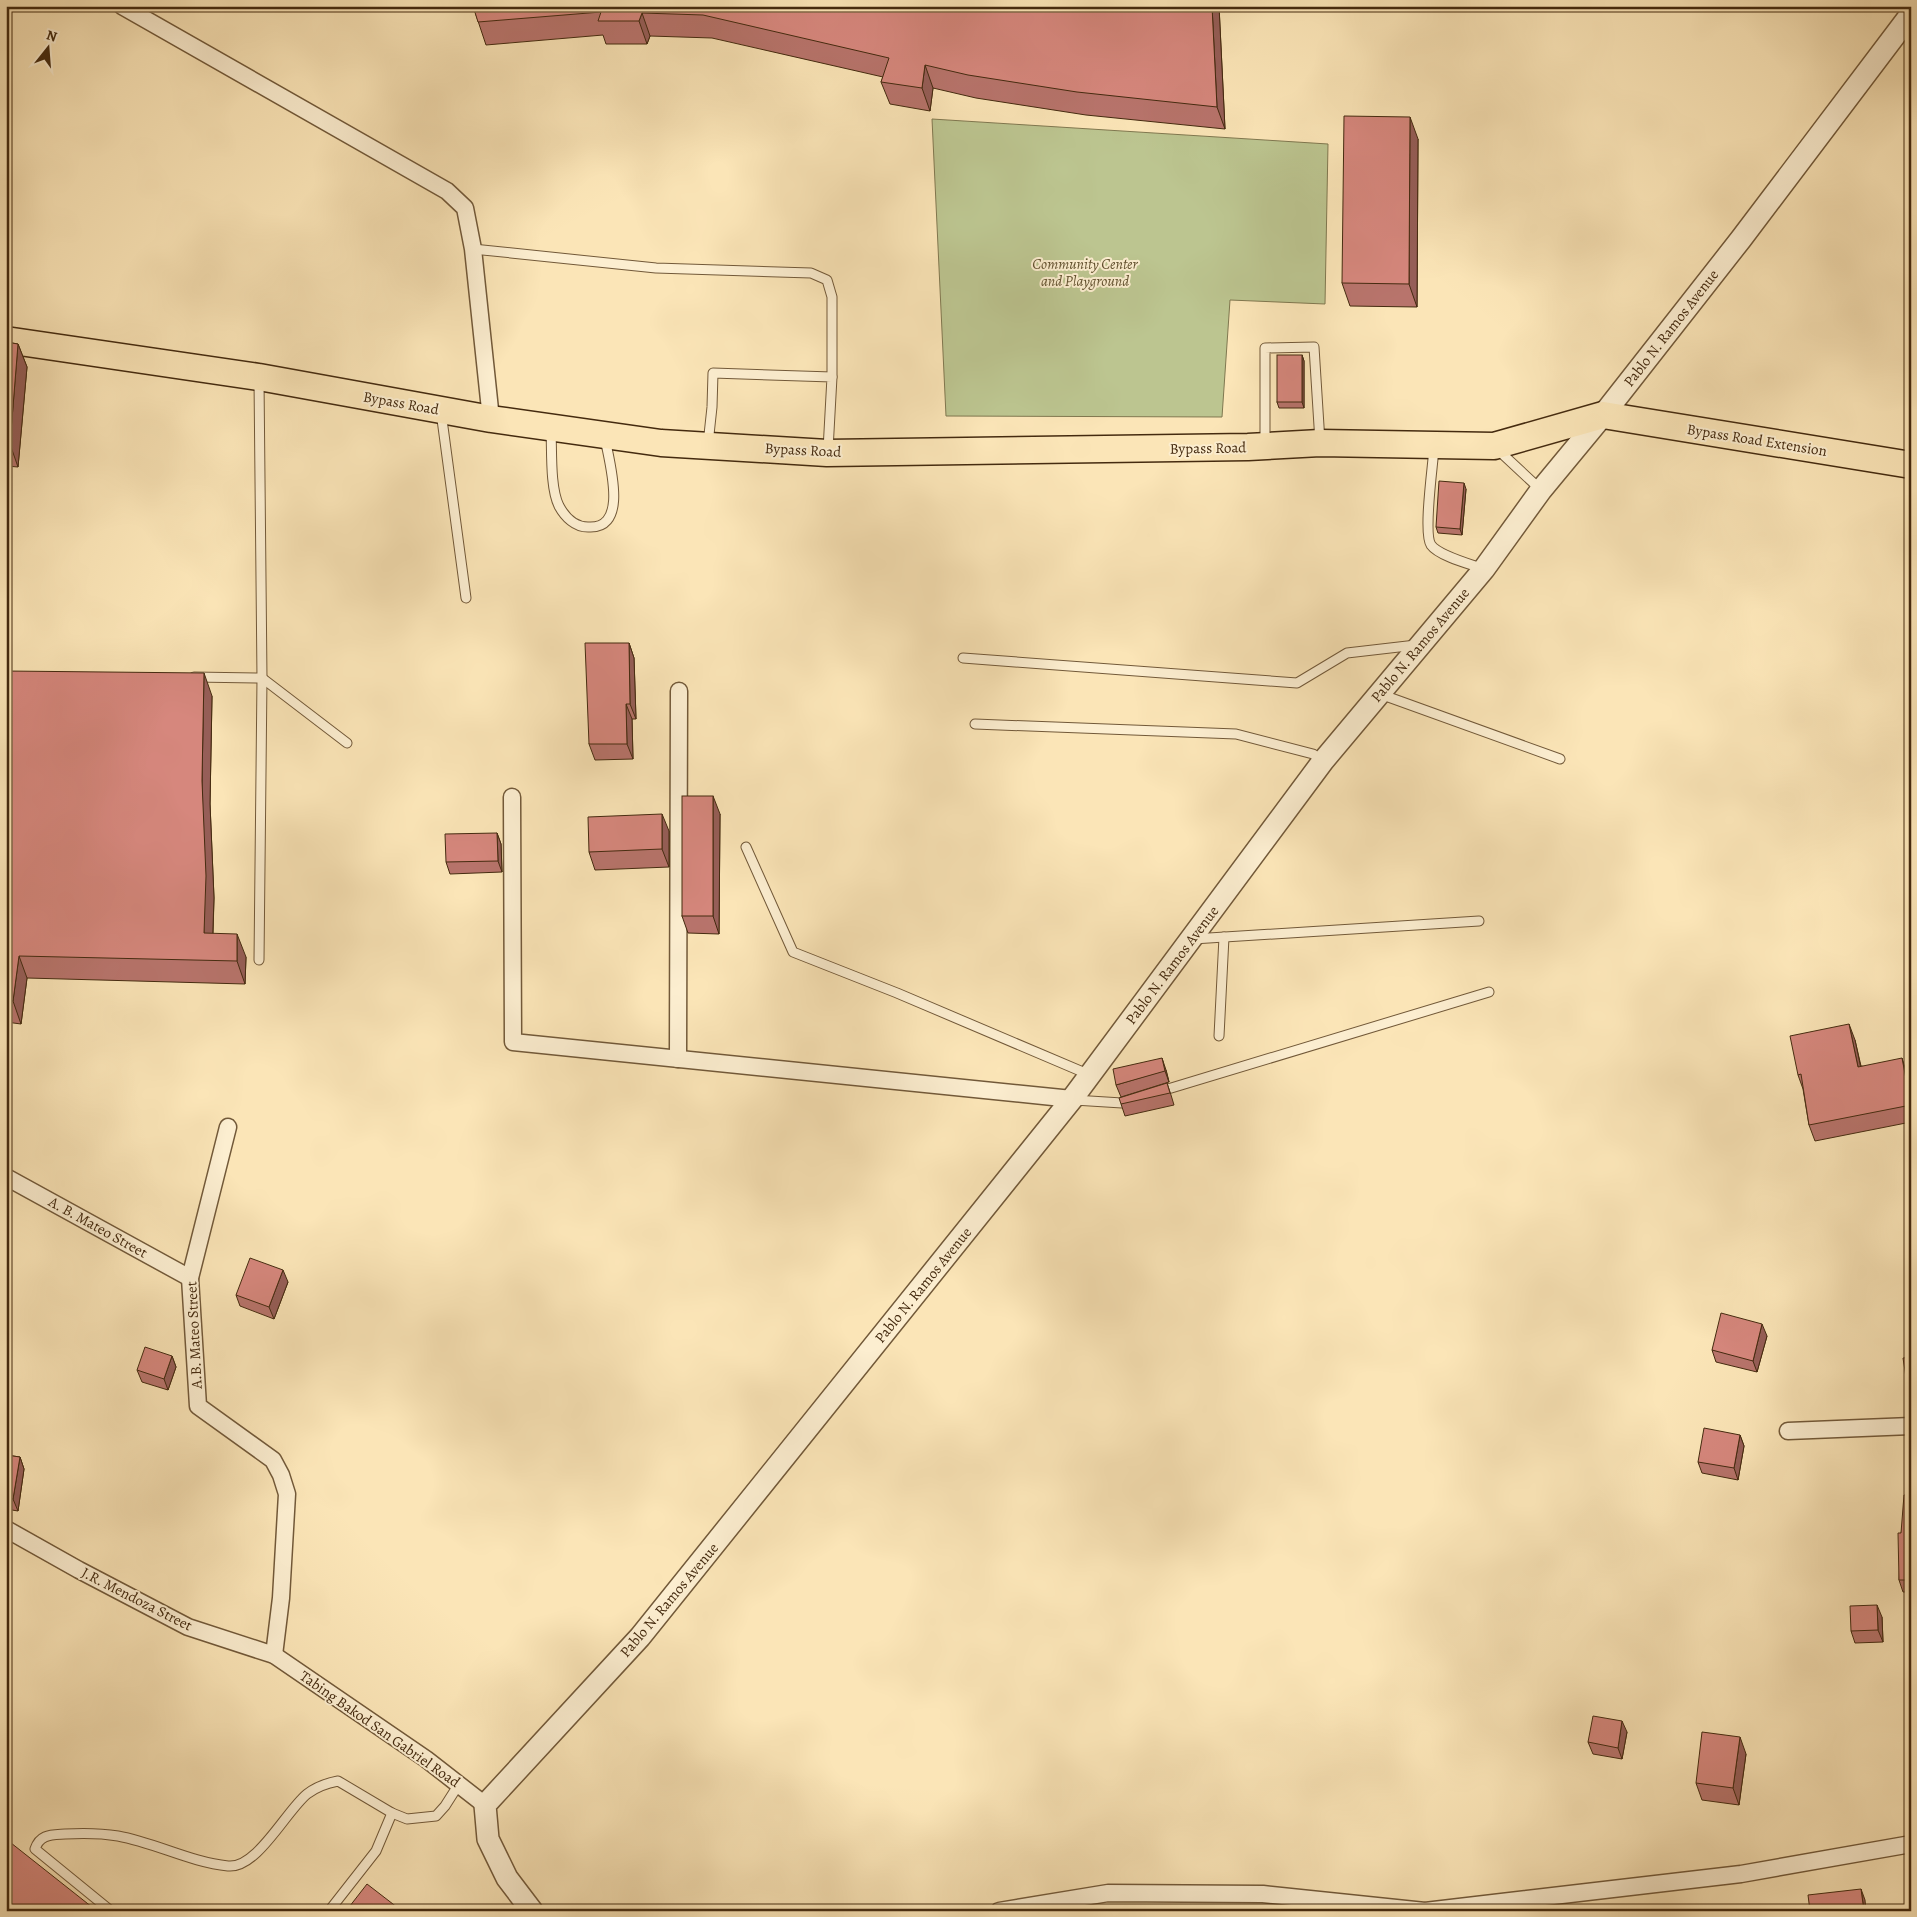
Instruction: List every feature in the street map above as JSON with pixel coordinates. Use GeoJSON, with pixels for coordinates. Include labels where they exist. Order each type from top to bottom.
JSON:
{"type":"FeatureCollection","features":[{"type":"Feature","properties":{"kind":"main road","name":"Bypass Road"},"geometry":{"type":"LineString","coordinates":[[6,340],[259,377],[440,410],[661,443],[828,453],[1265,446],[1320,443],[1494,446],[1603,415]]}},
{"type":"Feature","properties":{"kind":"main road","name":"Bypass Road Extension"},"geometry":{"type":"LineString","coordinates":[[1603,415],[1911,465]]}},
{"type":"Feature","properties":{"kind":"street"},"geometry":{"type":"LineString","coordinates":[[122,6],[447,191],[465,208],[473,249],[491,418]]}},
{"type":"Feature","properties":{"kind":"street","name":"Pablo N. Ramos Avenue"},"geometry":{"type":"LineString","coordinates":[[485,1805],[640,1637],[1072,1099],[1323,761],[1484,569],[1541,490],[1603,415],[1741,239],[1911,14]]}},
{"type":"Feature","properties":{"kind":"street"},"geometry":{"type":"LineString","coordinates":[[678,1059],[679,691]]}},
{"type":"Feature","properties":{"kind":"street"},"geometry":{"type":"LineString","coordinates":[[512,797],[513,1042],[1072,1099]]}},
{"type":"Feature","properties":{"kind":"street","name":"A.B. Mateo Street"},"geometry":{"type":"LineString","coordinates":[[228,1127],[190,1278],[198,1406],[273,1460],[281,1475],[287,1494],[281,1598],[274,1655]]}},
{"type":"Feature","properties":{"kind":"street","name":"A. B. Mateo Street"},"geometry":{"type":"LineString","coordinates":[[6,1177],[190,1278]]}},
{"type":"Feature","properties":{"kind":"street"},"geometry":{"type":"LineString","coordinates":[[1788,1431],[1911,1426]]}},
{"type":"Feature","properties":{"kind":"street","name":"J.R. Mendoza Street"},"geometry":{"type":"LineString","coordinates":[[6,1529],[188,1627],[274,1655]]}},
{"type":"Feature","properties":{"kind":"street","name":"Tabing Bakod San Gabriel Road"},"geometry":{"type":"LineString","coordinates":[[274,1655],[459,1784],[485,1805]]}},
{"type":"Feature","properties":{"kind":"street"},"geometry":{"type":"LineString","coordinates":[[485,1805],[488,1838],[507,1878],[532,1911]]}},
{"type":"Feature","properties":{"kind":"street"},"geometry":{"type":"LineString","coordinates":[[999,1911],[1108,1893],[1262,1894],[1425,1911],[1741,1874],[1911,1844]]}},
{"type":"Feature","properties":{"kind":"lane"},"geometry":{"type":"LineString","coordinates":[[473,249],[656,268],[811,273],[827,280],[832,297],[832,378],[828,453]]}},
{"type":"Feature","properties":{"kind":"lane"},"geometry":{"type":"LineString","coordinates":[[1265,446],[1265,348],[1314,347],[1320,443]]}},
{"type":"Feature","properties":{"kind":"lane"},"geometry":{"type":"LineString","coordinates":[[708,445],[713,373],[832,378]]}},
{"type":"Feature","properties":{"kind":"lane"},"geometry":{"type":"LineString","coordinates":[[259,377],[262,678],[259,960]]}},
{"type":"Feature","properties":{"kind":"lane"},"geometry":{"type":"LineString","coordinates":[[440,410],[466,598]]}},
{"type":"Feature","properties":{"kind":"lane"},"geometry":{"type":"LineString","coordinates":[[550,427],[558,504],[565,515],[580,527],[597,528],[610,518],[614,509],[614,488],[605,435]]}},
{"type":"Feature","properties":{"kind":"lane"},"geometry":{"type":"LineString","coordinates":[[1434,445],[1427,530],[1430,544],[1439,552],[1484,569]]}},
{"type":"Feature","properties":{"kind":"lane"},"geometry":{"type":"LineString","coordinates":[[1494,446],[1541,490]]}},
{"type":"Feature","properties":{"kind":"lane"},"geometry":{"type":"LineString","coordinates":[[963,658],[1297,683],[1347,654],[1421,645]]}},
{"type":"Feature","properties":{"kind":"lane"},"geometry":{"type":"LineString","coordinates":[[184,677],[262,678],[347,743]]}},
{"type":"Feature","properties":{"kind":"lane"},"geometry":{"type":"LineString","coordinates":[[1380,694],[1560,760]]}},
{"type":"Feature","properties":{"kind":"lane"},"geometry":{"type":"LineString","coordinates":[[975,724],[1236,734],[1313,754],[1323,761]]}},
{"type":"Feature","properties":{"kind":"lane"},"geometry":{"type":"LineString","coordinates":[[746,847],[793,952],[896,993],[1090,1075]]}},
{"type":"Feature","properties":{"kind":"lane"},"geometry":{"type":"LineString","coordinates":[[1190,940],[1479,921]]}},
{"type":"Feature","properties":{"kind":"lane"},"geometry":{"type":"LineString","coordinates":[[1219,1036],[1224,937]]}},
{"type":"Feature","properties":{"kind":"lane"},"geometry":{"type":"LineString","coordinates":[[1150,1094],[1489,992]]}},
{"type":"Feature","properties":{"kind":"lane"},"geometry":{"type":"LineString","coordinates":[[1072,1099],[1122,1102],[1141,1097]]}},
{"type":"Feature","properties":{"kind":"lane"},"geometry":{"type":"LineString","coordinates":[[111,1911],[35,1850],[38,1841],[42,1837],[90,1833],[119,1836],[229,1866],[241,1865],[254,1854],[307,1794],[324,1784],[338,1781],[392,1813],[407,1819],[436,1816],[459,1784]]}},
{"type":"Feature","properties":{"kind":"lane"},"geometry":{"type":"LineString","coordinates":[[329,1911],[376,1851],[392,1813]]}},
{"type":"Feature","properties":{"kind":"green space","name":"Community Center and Playground"},"geometry":{"type":"Polygon","coordinates":[[[932,119],[1328,144],[1325,304],[1230,300],[1222,417],[946,416],[932,119]]]}},
{"type":"Feature","properties":{"kind":"building"},"geometry":{"type":"Polygon","coordinates":[[[473,6],[1212,6],[1217,107],[1077,92],[968,75],[925,65],[922,88],[881,82],[889,58],[703,15],[642,13],[639,21],[598,21],[601,12],[478,22],[473,6]]]}},
{"type":"Feature","properties":{"kind":"building"},"geometry":{"type":"Polygon","coordinates":[[[1344,116],[1410,117],[1409,284],[1342,283],[1344,116]]]}},
{"type":"Feature","properties":{"kind":"building"},"geometry":{"type":"Polygon","coordinates":[[[6,342],[18,344],[10,444],[6,444],[6,342]]]}},
{"type":"Feature","properties":{"kind":"building"},"geometry":{"type":"Polygon","coordinates":[[[1277,355],[1302,355],[1302,402],[1277,402],[1277,355]]]}},
{"type":"Feature","properties":{"kind":"building"},"geometry":{"type":"Polygon","coordinates":[[[1439,481],[1464,483],[1460,529],[1436,527],[1439,481]]]}},
{"type":"Feature","properties":{"kind":"building"},"geometry":{"type":"Polygon","coordinates":[[[585,643],[629,643],[630,704],[626,704],[627,744],[589,744],[585,643]]]}},
{"type":"Feature","properties":{"kind":"building"},"geometry":{"type":"Polygon","coordinates":[[[6,671],[204,673],[202,781],[206,876],[204,933],[237,934],[237,961],[19,956],[13,1001],[6,1000],[6,671]]]}},
{"type":"Feature","properties":{"kind":"building"},"geometry":{"type":"Polygon","coordinates":[[[682,796],[713,796],[713,916],[682,916],[682,796]]]}},
{"type":"Feature","properties":{"kind":"building"},"geometry":{"type":"Polygon","coordinates":[[[662,814],[662,849],[589,852],[588,817],[662,814]]]}},
{"type":"Feature","properties":{"kind":"building"},"geometry":{"type":"Polygon","coordinates":[[[497,833],[498,861],[446,862],[445,834],[497,833]]]}},
{"type":"Feature","properties":{"kind":"building"},"geometry":{"type":"Polygon","coordinates":[[[1849,1024],[1858,1067],[1902,1058],[1911,1105],[1809,1125],[1801,1074],[1798,1075],[1790,1036],[1849,1024]]]}},
{"type":"Feature","properties":{"kind":"building"},"geometry":{"type":"Polygon","coordinates":[[[1162,1058],[1165,1071],[1116,1085],[1113,1069],[1162,1058]]]}},
{"type":"Feature","properties":{"kind":"building"},"geometry":{"type":"Polygon","coordinates":[[[1167,1083],[1170,1093],[1121,1104],[1119,1098],[1167,1083]]]}},
{"type":"Feature","properties":{"kind":"building"},"geometry":{"type":"Polygon","coordinates":[[[250,1258],[283,1270],[269,1307],[236,1295],[250,1258]]]}},
{"type":"Feature","properties":{"kind":"building"},"geometry":{"type":"Polygon","coordinates":[[[1721,1313],[1762,1324],[1753,1361],[1712,1350],[1721,1313]]]}},
{"type":"Feature","properties":{"kind":"building"},"geometry":{"type":"Polygon","coordinates":[[[145,1347],[172,1356],[164,1379],[137,1370],[145,1347]]]}},
{"type":"Feature","properties":{"kind":"building"},"geometry":{"type":"Polygon","coordinates":[[[1911,1357],[1911,1397],[1909,1397],[1903,1358],[1911,1357]]]}},
{"type":"Feature","properties":{"kind":"building"},"geometry":{"type":"Polygon","coordinates":[[[1704,1428],[1740,1435],[1734,1468],[1698,1462],[1704,1428]]]}},
{"type":"Feature","properties":{"kind":"building"},"geometry":{"type":"Polygon","coordinates":[[[6,1455],[20,1457],[13,1499],[6,1498],[6,1455]]]}},
{"type":"Feature","properties":{"kind":"building"},"geometry":{"type":"Polygon","coordinates":[[[1904,1495],[1911,1495],[1911,1580],[1899,1580],[1898,1533],[1901,1533],[1904,1495]]]}},
{"type":"Feature","properties":{"kind":"building"},"geometry":{"type":"Polygon","coordinates":[[[1877,1605],[1878,1630],[1851,1631],[1850,1606],[1877,1605]]]}},
{"type":"Feature","properties":{"kind":"building"},"geometry":{"type":"Polygon","coordinates":[[[1593,1716],[1622,1721],[1618,1748],[1588,1742],[1593,1716]]]}},
{"type":"Feature","properties":{"kind":"building"},"geometry":{"type":"Polygon","coordinates":[[[1702,1732],[1740,1737],[1733,1788],[1696,1783],[1702,1732]]]}},
{"type":"Feature","properties":{"kind":"building"},"geometry":{"type":"Polygon","coordinates":[[[6,1839],[97,1911],[6,1911],[6,1839]]]}},
{"type":"Feature","properties":{"kind":"building"},"geometry":{"type":"Polygon","coordinates":[[[367,1884],[402,1911],[346,1911],[367,1884]]]}},
{"type":"Feature","properties":{"kind":"building"},"geometry":{"type":"Polygon","coordinates":[[[1861,1889],[1864,1911],[1810,1911],[1808,1895],[1861,1889]]]}}]}
